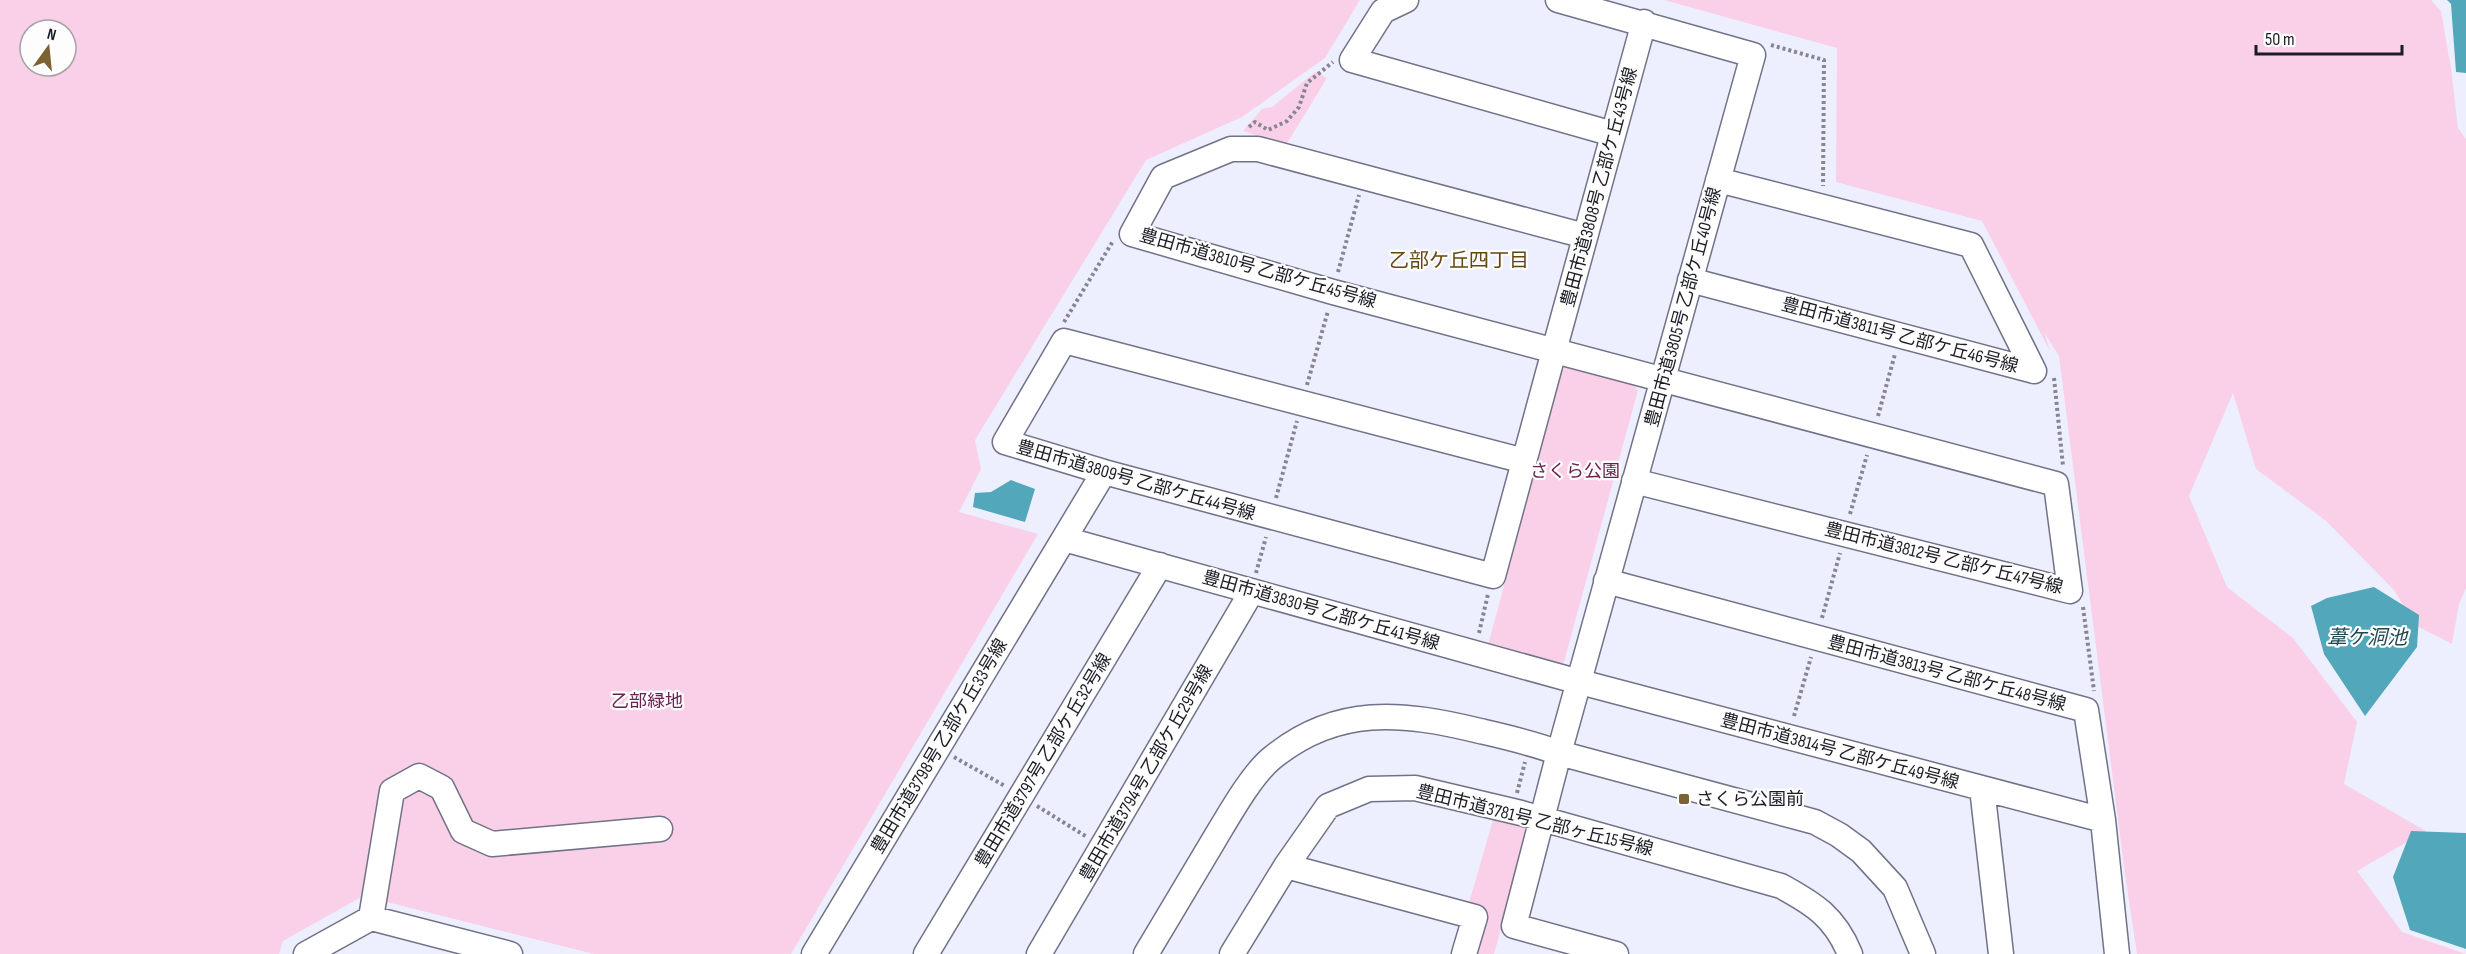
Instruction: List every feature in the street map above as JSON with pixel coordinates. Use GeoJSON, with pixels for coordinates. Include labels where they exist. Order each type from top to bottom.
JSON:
{"type":"FeatureCollection","features":[{"type":"Feature","properties":{"kind":"street"},"geometry":{"type":"LineString","coordinates":[[1406,0],[1383,11],[1352,60],[1613,134]]}},
{"type":"Feature","properties":{"kind":"street","name":"豊田市道3805号 乙部ケ丘40号線"},"geometry":{"type":"LineString","coordinates":[[1558,0],[1644,22],[1752,55],[1578,682],[1541,751],[1541,819],[1514,926],[1616,954]]}},
{"type":"Feature","properties":{"kind":"street","name":"豊田市道3808号 乙部ケ丘43号線"},"geometry":{"type":"LineString","coordinates":[[1493,576],[1644,22]]}},
{"type":"Feature","properties":{"kind":"street","name":"豊田市道3810号 乙部ケ丘45号線"},"geometry":{"type":"LineString","coordinates":[[1585,236],[1258,149],[1231,149],[1162,177],[1132,234],[1333,291],[1662,379]]}},
{"type":"Feature","properties":{"kind":"street","name":"豊田市道3811号 乙部ケ丘46号線"},"geometry":{"type":"LineString","coordinates":[[1690,280],[2034,371],[1971,245],[1718,180]]}},
{"type":"Feature","properties":{"kind":"street","name":"豊田市道3809号 乙部ケ丘44号線"},"geometry":{"type":"LineString","coordinates":[[1493,576],[1271,518],[1005,442],[1064,341],[1524,461]]}},
{"type":"Feature","properties":{"kind":"street","name":"豊田市道3812号 乙部ケ丘47号線"},"geometry":{"type":"LineString","coordinates":[[1634,481],[2070,591],[2056,484],[1662,379]]}},
{"type":"Feature","properties":{"kind":"street","name":"豊田市道3798号 乙部ケ丘33号線"},"geometry":{"type":"LineString","coordinates":[[813,954],[1104,472]]}},
{"type":"Feature","properties":{"kind":"street","name":"豊田市道3830号 乙部ケ丘41号線"},"geometry":{"type":"LineString","coordinates":[[1064,538],[1160,565],[1254,582],[1473,653],[1578,682]]}},
{"type":"Feature","properties":{"kind":"street","name":"豊田市道3797号 乙部ケ丘32号線"},"geometry":{"type":"LineString","coordinates":[[926,954],[1160,565]]}},
{"type":"Feature","properties":{"kind":"street","name":"豊田市道3813号 乙部ケ丘48号線"},"geometry":{"type":"LineString","coordinates":[[1606,581],[2086,710],[2103,820],[2117,954]]}},
{"type":"Feature","properties":{"kind":"street","name":"豊田市道3794号 乙部ケ丘29号線"},"geometry":{"type":"LineString","coordinates":[[1039,954],[1254,582]]}},
{"type":"Feature","properties":{"kind":"street","name":"豊田市道3814号 乙部ケ丘49号線"},"geometry":{"type":"LineString","coordinates":[[1578,682],[2103,820]]}},
{"type":"Feature","properties":{"kind":"street"},"geometry":{"type":"LineString","coordinates":[[1146,954],[1236,804],[1270,759],[1310,732],[1364,717],[1433,720],[1541,751],[1815,822],[1839,835],[1861,851],[1895,888],[1923,954]]}},
{"type":"Feature","properties":{"kind":"street"},"geometry":{"type":"LineString","coordinates":[[371,918],[392,791],[419,776],[442,788],[463,831],[492,844],[660,829]]}},
{"type":"Feature","properties":{"kind":"street","name":"豊田市道3781号 乙部ヶ丘15号線"},"geometry":{"type":"LineString","coordinates":[[1232,954],[1286,866],[1328,806],[1369,789],[1415,788],[1512,811],[1781,886],[1816,905],[1843,936],[1850,954]]}},
{"type":"Feature","properties":{"kind":"street"},"geometry":{"type":"LineString","coordinates":[[1982,788],[2001,954]]}},
{"type":"Feature","properties":{"kind":"street"},"geometry":{"type":"LineString","coordinates":[[1286,866],[1475,917],[1464,954]]}},
{"type":"Feature","properties":{"kind":"street"},"geometry":{"type":"LineString","coordinates":[[306,954],[371,918],[510,954]]}},
{"type":"Feature","properties":{"kind":"path"},"geometry":{"type":"LineString","coordinates":[[1768,44],[1824,60],[1823,190]]}},
{"type":"Feature","properties":{"kind":"path"},"geometry":{"type":"LineString","coordinates":[[1243,131],[1256,122],[1268,130],[1287,121],[1299,107],[1306,83],[1333,61]]}},
{"type":"Feature","properties":{"kind":"path"},"geometry":{"type":"LineString","coordinates":[[1254,582],[1364,177]]}},
{"type":"Feature","properties":{"kind":"path"},"geometry":{"type":"LineString","coordinates":[[1063,323],[1114,238]]}},
{"type":"Feature","properties":{"kind":"path"},"geometry":{"type":"LineString","coordinates":[[1788,737],[1900,334]]}},
{"type":"Feature","properties":{"kind":"path"},"geometry":{"type":"LineString","coordinates":[[2053,370],[2064,476]]}},
{"type":"Feature","properties":{"kind":"path"},"geometry":{"type":"LineString","coordinates":[[1473,653],[1493,576]]}},
{"type":"Feature","properties":{"kind":"path"},"geometry":{"type":"LineString","coordinates":[[2082,600],[2094,692]]}},
{"type":"Feature","properties":{"kind":"path"},"geometry":{"type":"LineString","coordinates":[[938,748],[1021,796],[1102,847]]}},
{"type":"Feature","properties":{"kind":"path"},"geometry":{"type":"LineString","coordinates":[[1512,811],[1541,751]]}},
{"type":"Feature","properties":{"kind":"green space","name":"乙部緑地"},"geometry":{"type":"Polygon","coordinates":[[[0,0],[1360,0],[1325,58],[1242,117],[1146,160],[975,440],[981,469],[959,512],[1038,534],[791,954],[594,954],[363,896],[283,941],[279,954],[0,954],[0,0]]]}},
{"type":"Feature","properties":{"kind":"green space"},"geometry":{"type":"Polygon","coordinates":[[[1664,0],[2431,0],[2441,11],[2458,128],[2466,139],[2466,588],[2459,604],[2452,644],[2415,625],[2394,590],[2326,521],[2256,469],[2233,393],[2189,496],[2227,587],[2293,638],[2357,722],[2344,784],[2426,831],[2357,871],[2402,932],[2466,954],[2137,954],[2059,356],[2044,332],[2050,351],[1982,221],[1836,182],[1837,48],[1664,0]]]}},
{"type":"Feature","properties":{"kind":"green space"},"geometry":{"type":"Polygon","coordinates":[[[1315,72],[1327,78],[1286,145],[1243,131],[1262,109],[1272,107],[1315,72]]]}},
{"type":"Feature","properties":{"kind":"green space","name":"さくら公園"},"geometry":{"type":"Polygon","coordinates":[[[1567,366],[1633,385],[1638,390],[1564,662],[1559,666],[1487,649],[1562,371],[1567,366]]]}},
{"type":"Feature","properties":{"kind":"green space"},"geometry":{"type":"Polygon","coordinates":[[[1495,813],[1529,826],[1494,954],[1471,954],[1469,903],[1495,813]]]}},
{"type":"Feature","properties":{"kind":"water"},"geometry":{"type":"Polygon","coordinates":[[[2447,0],[2466,0],[2466,73],[2456,72],[2451,4],[2447,0]]]}},
{"type":"Feature","properties":{"kind":"water"},"geometry":{"type":"Polygon","coordinates":[[[1011,480],[1035,489],[1025,522],[973,507],[975,493],[991,492],[1011,480]]]}},
{"type":"Feature","properties":{"kind":"water","name":"葦ケ洞池"},"geometry":{"type":"Polygon","coordinates":[[[2374,587],[2419,615],[2417,647],[2365,716],[2324,654],[2311,606],[2327,598],[2374,587]]]}},
{"type":"Feature","properties":{"kind":"water"},"geometry":{"type":"Polygon","coordinates":[[[2411,831],[2466,833],[2466,949],[2410,930],[2393,877],[2411,831]]]}},
{"type":"Feature","properties":{"kind":"place","name":"さくら公園前"},"geometry":{"type":"Point","coordinates":[1684,799]}},
{"type":"Feature","properties":{"kind":"district","name":"乙部ケ丘四丁目"},"geometry":{"type":"Point","coordinates":[1459,260]}}]}
